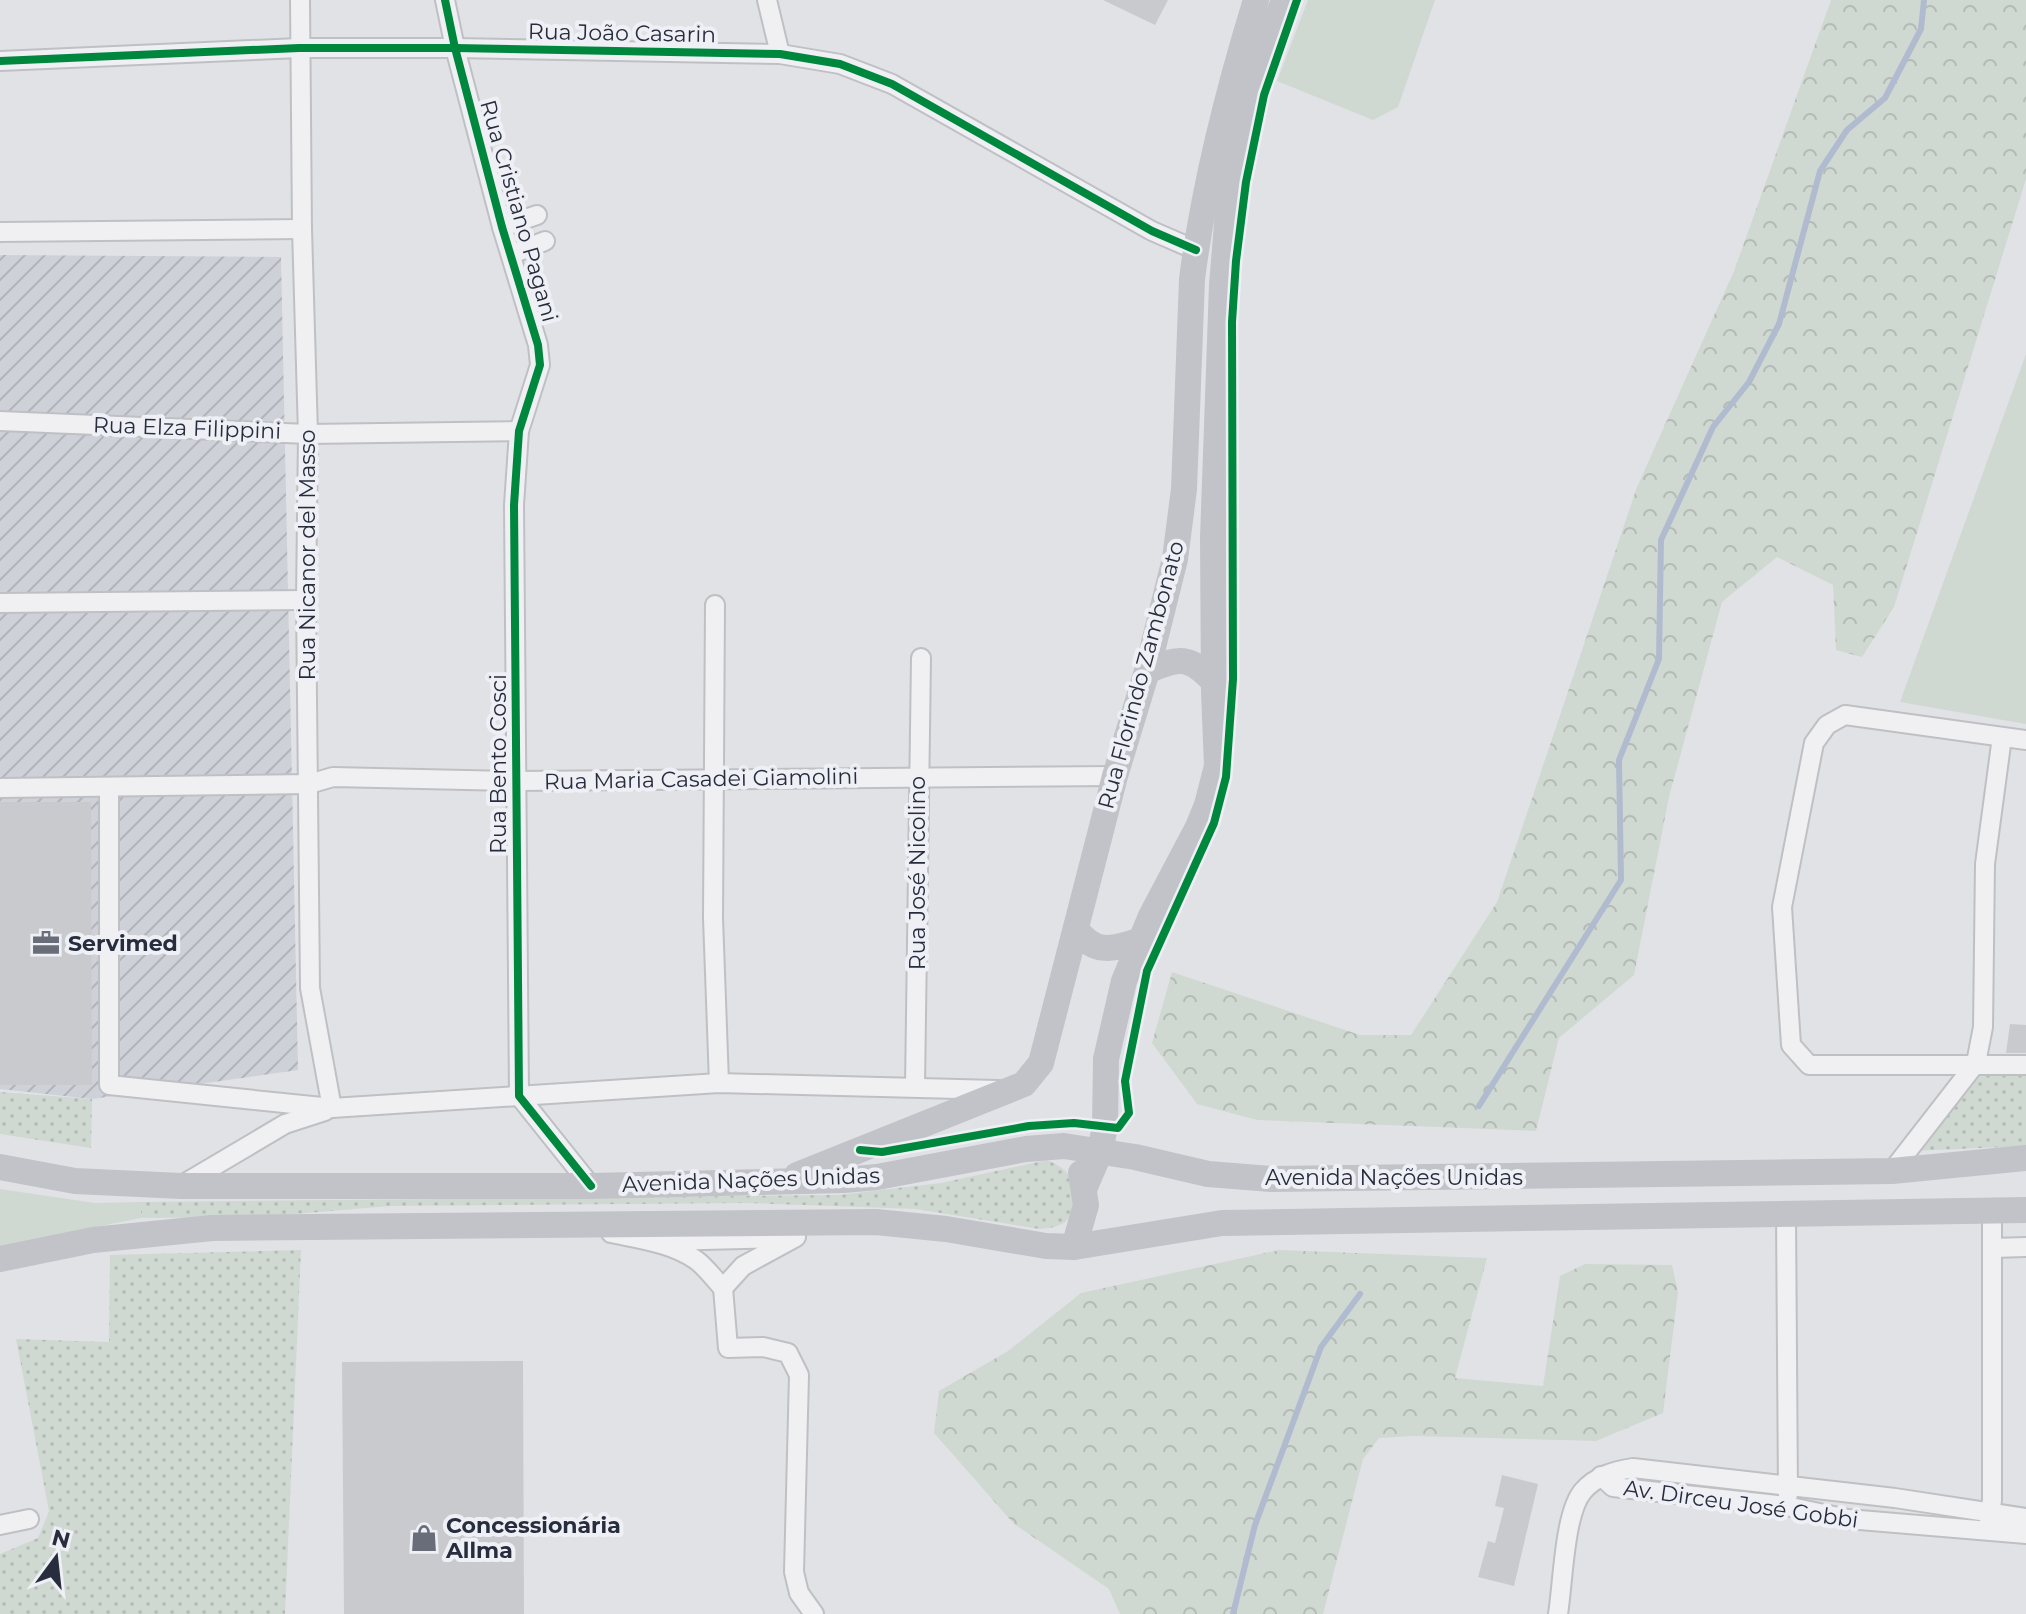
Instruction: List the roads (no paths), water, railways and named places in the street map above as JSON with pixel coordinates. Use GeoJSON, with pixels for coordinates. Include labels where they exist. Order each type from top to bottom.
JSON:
{"type":"FeatureCollection","features":[{"type":"Feature","properties":{"kind":"main road","name":"Rua Florindo Zambonato"},"geometry":{"type":"LineString","coordinates":[[780,1182],[1024,1084],[1041,1063],[1175,559],[1184,489],[1192,279],[1196,250],[1213,160],[1256,0]]}},
{"type":"Feature","properties":{"kind":"main road","name":"Rua Florindo Zambonato"},"geometry":{"type":"LineString","coordinates":[[1074,1247],[1086,1205],[1085,1187],[1100,1152],[1105,1126],[1106,1059],[1124,981],[1207,805],[1217,766],[1214,507],[1222,285],[1229,200],[1241,132],[1255,79],[1284,0]]}},
{"type":"Feature","properties":{"kind":"main road"},"geometry":{"type":"LineString","coordinates":[[1147,671],[1168,662],[1186,660],[1199,666],[1214,682]]}},
{"type":"Feature","properties":{"kind":"main road"},"geometry":{"type":"LineString","coordinates":[[1076,928],[1086,942],[1099,948],[1112,950],[1141,940]]}},
{"type":"Feature","properties":{"kind":"main road"},"geometry":{"type":"LineString","coordinates":[[1106,1059],[1109,1099],[1118,1128],[1124,1133],[1135,1157]]}},
{"type":"Feature","properties":{"kind":"main road"},"geometry":{"type":"LineString","coordinates":[[1064,1146],[1079,1165],[1085,1187]]}},
{"type":"Feature","properties":{"kind":"main road","name":"Avenida Nações Unidas"},"geometry":{"type":"LineString","coordinates":[[0,1167],[75,1181],[181,1186],[591,1186],[877,1177],[1026,1149],[1064,1146],[1135,1157],[1208,1174],[1271,1179],[1892,1171],[2026,1158]]}},
{"type":"Feature","properties":{"kind":"main road"},"geometry":{"type":"LineString","coordinates":[[1786,1214],[1787,1197],[1794,1189],[1875,1184],[1892,1171]]}},
{"type":"Feature","properties":{"kind":"main road","name":"Avenida Nações Unidas"},"geometry":{"type":"LineString","coordinates":[[0,1259],[105,1238],[212,1228],[876,1222],[946,1229],[1046,1246],[1074,1247],[1222,1223],[2026,1210]]}},
{"type":"Feature","properties":{"kind":"street","name":"Rua Nicanor del Masso"},"geometry":{"type":"LineString","coordinates":[[300,0],[308,434],[306,600],[310,988],[332,1108]]}},
{"type":"Feature","properties":{"kind":"street","name":"Rua Cristiano Pagani"},"geometry":{"type":"LineString","coordinates":[[445,0],[502,227],[538,345],[540,365],[519,431]]}},
{"type":"Feature","properties":{"kind":"street"},"geometry":{"type":"LineString","coordinates":[[767,0],[780,54]]}},
{"type":"Feature","properties":{"kind":"street","name":"Rua João Casarin"},"geometry":{"type":"LineString","coordinates":[[0,61],[299,48],[780,54],[840,64],[892,84],[1152,231],[1196,250]]}},
{"type":"Feature","properties":{"kind":"street"},"geometry":{"type":"LineString","coordinates":[[502,227],[537,215]]}},
{"type":"Feature","properties":{"kind":"street"},"geometry":{"type":"LineString","coordinates":[[0,232],[302,229]]}},
{"type":"Feature","properties":{"kind":"street"},"geometry":{"type":"LineString","coordinates":[[512,254],[545,241]]}},
{"type":"Feature","properties":{"kind":"street","name":"Rua Elza Filippini"},"geometry":{"type":"LineString","coordinates":[[0,421],[308,434],[519,431]]}},
{"type":"Feature","properties":{"kind":"street","name":"Rua Bento Cosci"},"geometry":{"type":"LineString","coordinates":[[519,431],[514,505],[519,1096]]}},
{"type":"Feature","properties":{"kind":"street"},"geometry":{"type":"LineString","coordinates":[[0,603],[306,600]]}},
{"type":"Feature","properties":{"kind":"street"},"geometry":{"type":"LineString","coordinates":[[715,605],[713,918],[719,1083]]}},
{"type":"Feature","properties":{"kind":"street","name":"Rua José Nicolino"},"geometry":{"type":"LineString","coordinates":[[915,1087],[921,658]]}},
{"type":"Feature","properties":{"kind":"street"},"geometry":{"type":"LineString","coordinates":[[2026,740],[1845,715],[1827,725],[1814,743],[1782,907],[1791,1045],[1809,1065],[2026,1065]]}},
{"type":"Feature","properties":{"kind":"street"},"geometry":{"type":"LineString","coordinates":[[1892,1171],[1976,1063],[1983,1027],[1985,864],[2002,737]]}},
{"type":"Feature","properties":{"kind":"street","name":"Rua Maria Casadei Giamolini"},"geometry":{"type":"LineString","coordinates":[[0,788],[309,784],[333,777],[515,781],[1115,776]]}},
{"type":"Feature","properties":{"kind":"street"},"geometry":{"type":"LineString","coordinates":[[109,787],[109,1085],[332,1108],[719,1083],[1005,1090]]}},
{"type":"Feature","properties":{"kind":"street"},"geometry":{"type":"LineString","coordinates":[[519,1096],[591,1186]]}},
{"type":"Feature","properties":{"kind":"street"},"geometry":{"type":"LineString","coordinates":[[181,1186],[285,1124],[332,1108]]}},
{"type":"Feature","properties":{"kind":"street"},"geometry":{"type":"LineString","coordinates":[[1989,1522],[1992,1500],[1992,1212]]}},
{"type":"Feature","properties":{"kind":"street"},"geometry":{"type":"LineString","coordinates":[[1786,1214],[1790,1486],[1786,1506]]}},
{"type":"Feature","properties":{"kind":"street"},"geometry":{"type":"LineString","coordinates":[[653,1241],[796,1237],[876,1222]]}},
{"type":"Feature","properties":{"kind":"street"},"geometry":{"type":"LineString","coordinates":[[565,1223],[653,1241],[698,1261],[723,1288],[728,1348],[763,1347],[788,1353],[799,1375],[794,1572],[799,1593],[814,1614]]}},
{"type":"Feature","properties":{"kind":"street"},"geometry":{"type":"LineString","coordinates":[[723,1288],[743,1266],[796,1237]]}},
{"type":"Feature","properties":{"kind":"street"},"geometry":{"type":"LineString","coordinates":[[1992,1248],[2026,1247]]}},
{"type":"Feature","properties":{"kind":"street","name":"Av. Dirceu José Gobbi"},"geometry":{"type":"LineString","coordinates":[[1601,1476],[1633,1468],[1895,1498],[2026,1534]]}},
{"type":"Feature","properties":{"kind":"street"},"geometry":{"type":"LineString","coordinates":[[1558,1614],[1572,1511],[1582,1491],[1601,1476]]}},
{"type":"Feature","properties":{"kind":"street","name":"Av. Dirceu José Gobbi"},"geometry":{"type":"LineString","coordinates":[[1601,1476],[1613,1487],[1786,1506],[1848,1519],[1989,1522],[2026,1518]]}},
{"type":"Feature","properties":{"kind":"street"},"geometry":{"type":"LineString","coordinates":[[0,1525],[29,1519]]}},
{"type":"Feature","properties":{"kind":"waterway"},"geometry":{"type":"LineString","coordinates":[[1479,1106],[1621,880],[1619,760],[1659,659],[1661,540],[1713,427],[1749,382],[1779,324],[1820,171],[1847,130],[1885,98],[1921,29],[1924,0]]}},
{"type":"Feature","properties":{"kind":"waterway"},"geometry":{"type":"LineString","coordinates":[[1233,1614],[1255,1525],[1321,1347],[1360,1294]]}},
{"type":"Feature","properties":{"kind":"place","name":"Servimed"},"geometry":{"type":"Point","coordinates":[46,943]}},
{"type":"Feature","properties":{"kind":"place","name":"Concessionária Allma"},"geometry":{"type":"Point","coordinates":[424,1538]}}]}
